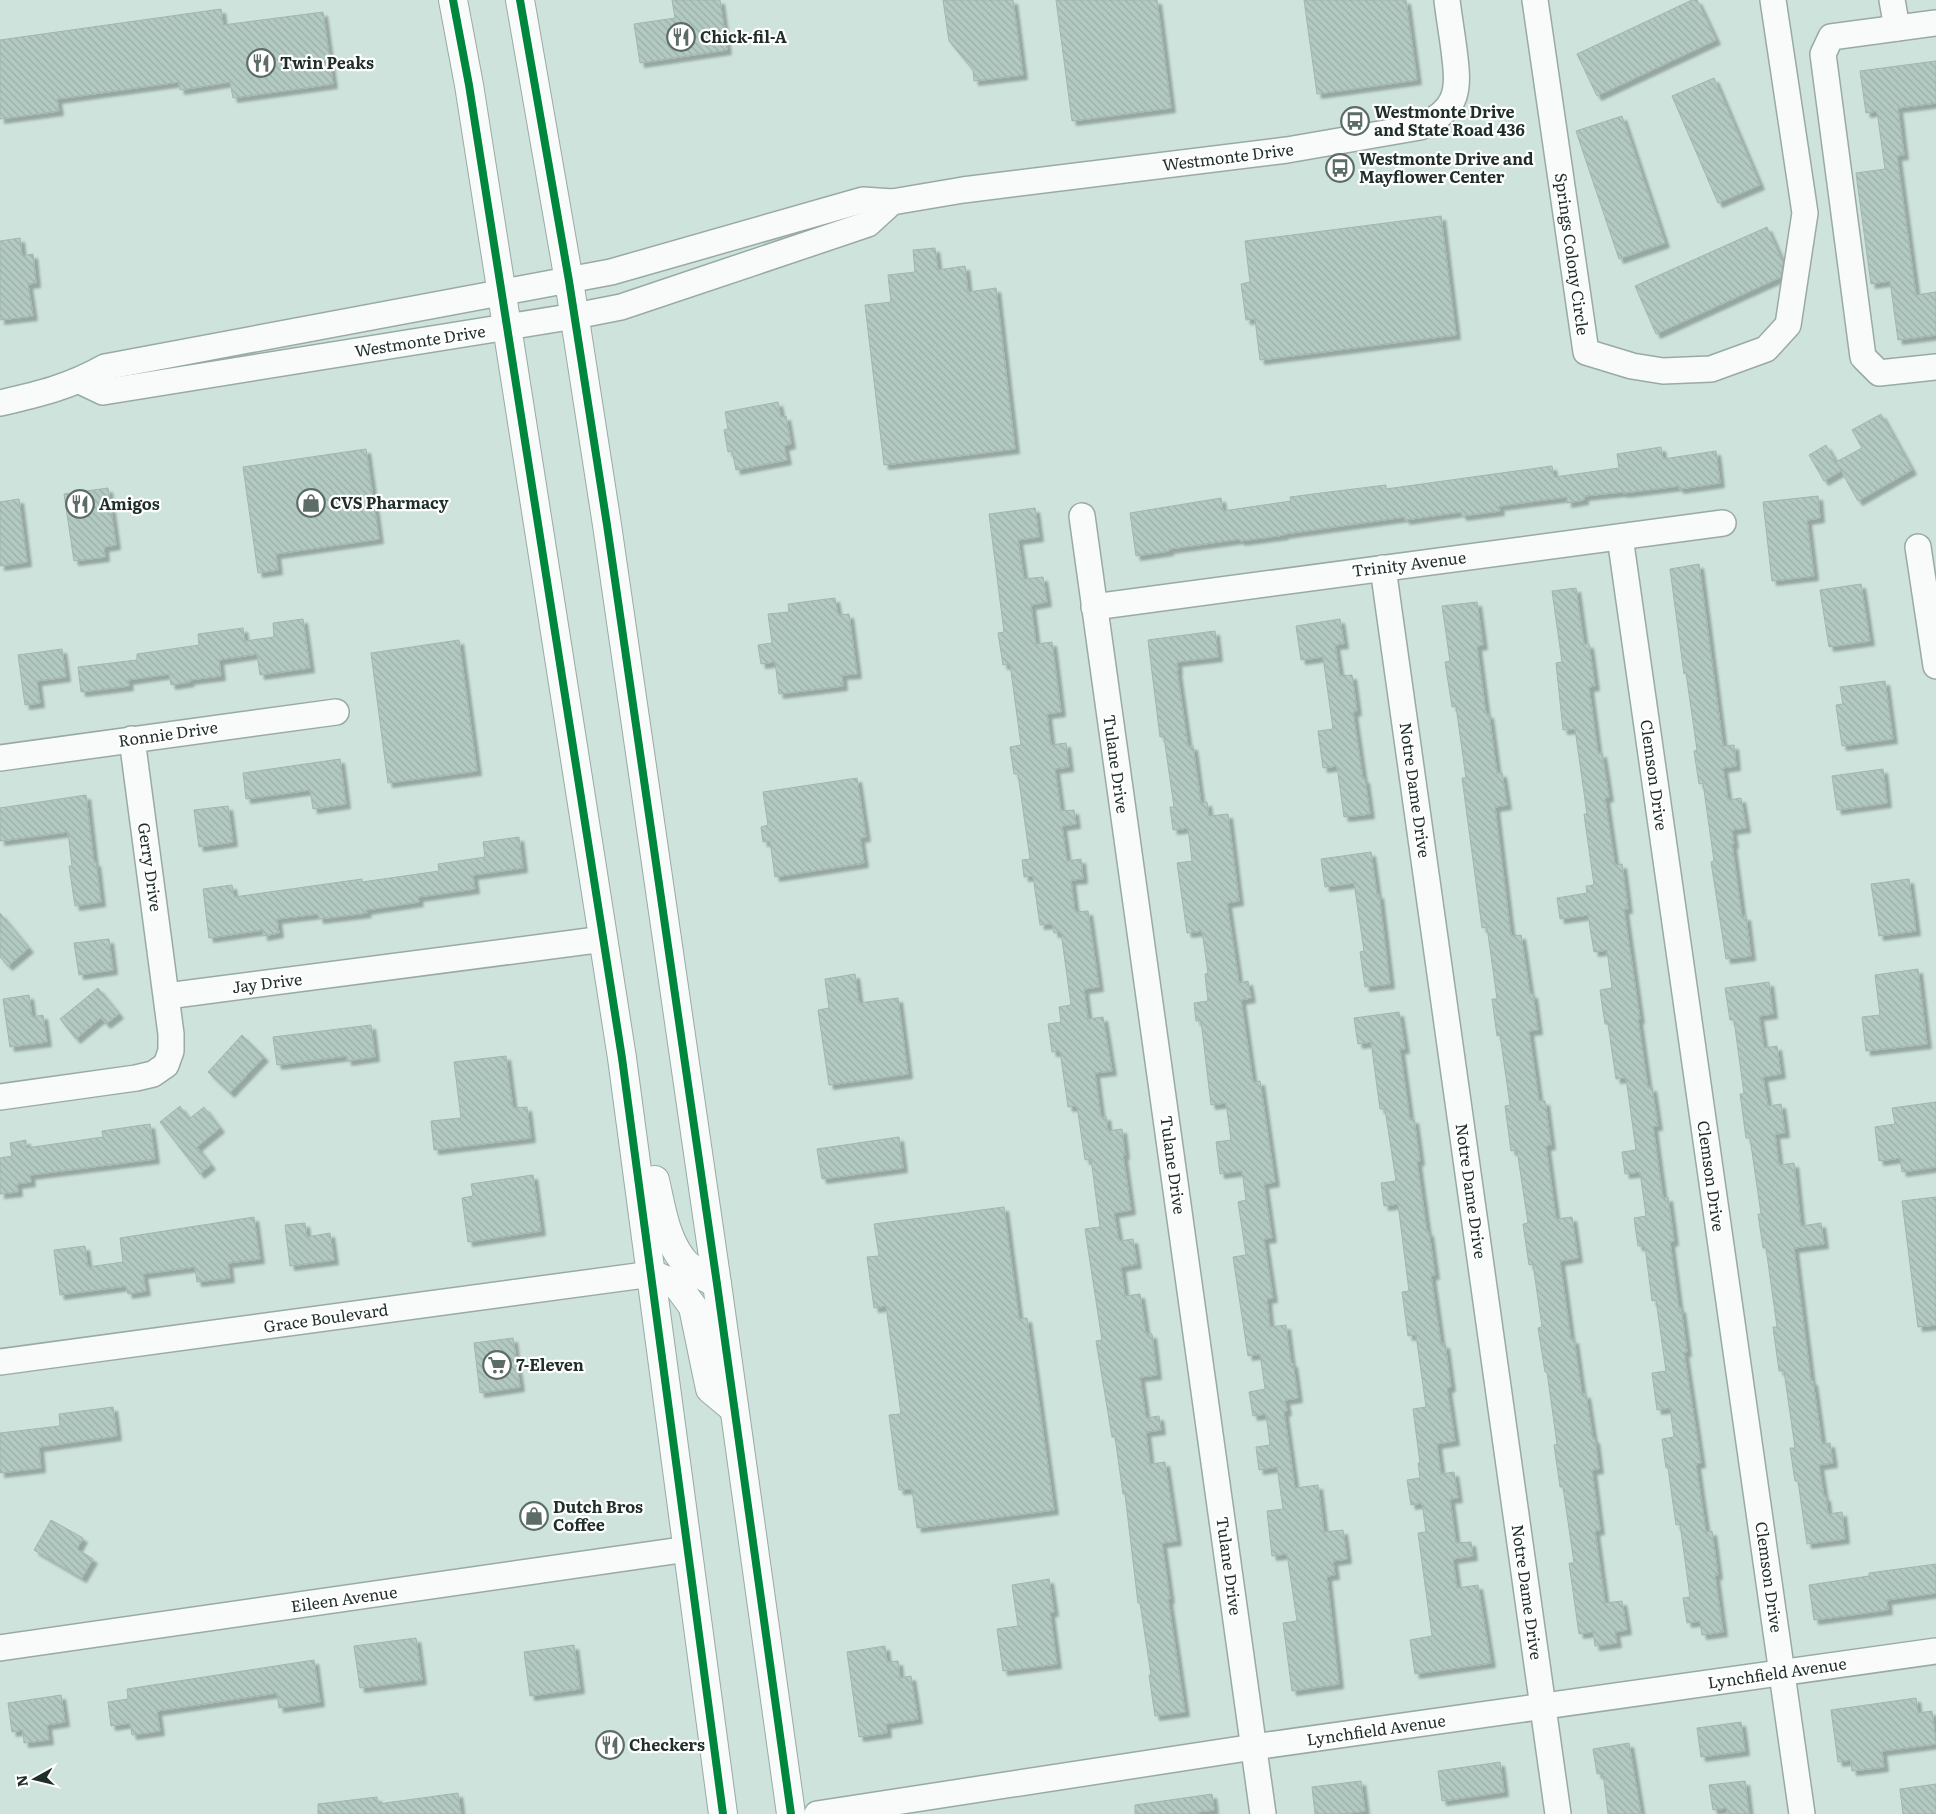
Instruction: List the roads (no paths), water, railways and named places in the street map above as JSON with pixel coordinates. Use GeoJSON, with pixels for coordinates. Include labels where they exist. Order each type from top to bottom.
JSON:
{"type":"FeatureCollection","features":[{"type":"Feature","properties":{"kind":"main road"},"geometry":{"type":"LineString","coordinates":[[453,0],[469,85],[622,1058],[723,1814]]}},
{"type":"Feature","properties":{"kind":"main road"},"geometry":{"type":"LineString","coordinates":[[520,0],[575,316],[607,525],[717,1284],[791,1814]]}},
{"type":"Feature","properties":{"kind":"main road"},"geometry":{"type":"LineString","coordinates":[[622,1058],[643,1127],[663,1217],[673,1244],[682,1259],[695,1271],[717,1284]]}},
{"type":"Feature","properties":{"kind":"main road"},"geometry":{"type":"LineString","coordinates":[[652,1274],[677,1285],[693,1307],[710,1389],[734,1409]]}},
{"type":"Feature","properties":{"kind":"street","name":"Westmonte Drive"},"geometry":{"type":"LineString","coordinates":[[0,402],[38,395],[80,381],[105,367],[611,272],[863,200],[892,202],[972,189],[1287,150],[1420,127],[1433,121],[1446,111],[1454,97],[1458,81],[1447,0]]}},
{"type":"Feature","properties":{"kind":"street","name":"Springs Colony Circle"},"geometry":{"type":"LineString","coordinates":[[1535,0],[1586,352],[1632,366],[1663,371],[1711,369],[1743,358],[1766,349],[1788,325],[1805,213],[1773,0]]}},
{"type":"Feature","properties":{"kind":"street"},"geometry":{"type":"LineString","coordinates":[[1892,0],[1897,28]]}},
{"type":"Feature","properties":{"kind":"street"},"geometry":{"type":"LineString","coordinates":[[1936,23],[1831,37],[1823,54],[1863,357],[1879,373],[1936,367]]}},
{"type":"Feature","properties":{"kind":"street","name":"Westmonte Drive"},"geometry":{"type":"LineString","coordinates":[[80,381],[103,392],[621,307],[868,224],[892,202]]}},
{"type":"Feature","properties":{"kind":"street","name":"Tulane Drive"},"geometry":{"type":"LineString","coordinates":[[1082,516],[1263,1814]]}},
{"type":"Feature","properties":{"kind":"street","name":"Trinity Avenue"},"geometry":{"type":"LineString","coordinates":[[1094,607],[1723,523]]}},
{"type":"Feature","properties":{"kind":"street","name":"Clemson Drive"},"geometry":{"type":"LineString","coordinates":[[1620,537],[1802,1814]]}},
{"type":"Feature","properties":{"kind":"street"},"geometry":{"type":"LineString","coordinates":[[1918,547],[1936,666]]}},
{"type":"Feature","properties":{"kind":"street","name":"Notre Dame Drive"},"geometry":{"type":"LineString","coordinates":[[1384,568],[1558,1814]]}},
{"type":"Feature","properties":{"kind":"street","name":"Ronnie Drive"},"geometry":{"type":"LineString","coordinates":[[0,758],[336,712]]}},
{"type":"Feature","properties":{"kind":"street","name":"Gerry Drive"},"geometry":{"type":"LineString","coordinates":[[132,739],[167,996]]}},
{"type":"Feature","properties":{"kind":"street","name":"Jay Drive"},"geometry":{"type":"LineString","coordinates":[[167,996],[604,939]]}},
{"type":"Feature","properties":{"kind":"street"},"geometry":{"type":"LineString","coordinates":[[0,1097],[153,1074],[166,1065],[171,1051],[167,996]]}},
{"type":"Feature","properties":{"kind":"street","name":"Grace Boulevard"},"geometry":{"type":"LineString","coordinates":[[0,1362],[652,1274]]}},
{"type":"Feature","properties":{"kind":"street","name":"Eileen Avenue"},"geometry":{"type":"LineString","coordinates":[[0,1648],[688,1549]]}},
{"type":"Feature","properties":{"kind":"street","name":"Lynchfield Avenue"},"geometry":{"type":"LineString","coordinates":[[817,1814],[1254,1747],[1782,1671],[1936,1651]]}},
{"type":"Feature","properties":{"kind":"place","name":"Chick-fil-A"},"geometry":{"type":"Point","coordinates":[681,37]}},
{"type":"Feature","properties":{"kind":"place","name":"Twin Peaks"},"geometry":{"type":"Point","coordinates":[261,63]}},
{"type":"Feature","properties":{"kind":"place","name":"Westmonte Drive and State Road 436"},"geometry":{"type":"Point","coordinates":[1355,121]}},
{"type":"Feature","properties":{"kind":"place","name":"Westmonte Drive and Mayflower Center"},"geometry":{"type":"Point","coordinates":[1340,168]}},
{"type":"Feature","properties":{"kind":"place","name":"CVS Pharmacy"},"geometry":{"type":"Point","coordinates":[311,503]}},
{"type":"Feature","properties":{"kind":"place","name":"Amigos"},"geometry":{"type":"Point","coordinates":[80,504]}},
{"type":"Feature","properties":{"kind":"place","name":"7-Eleven"},"geometry":{"type":"Point","coordinates":[497,1365]}},
{"type":"Feature","properties":{"kind":"place","name":"Dutch Bros Coffee"},"geometry":{"type":"Point","coordinates":[534,1516]}},
{"type":"Feature","properties":{"kind":"place","name":"Checkers"},"geometry":{"type":"Point","coordinates":[610,1745]}}]}
